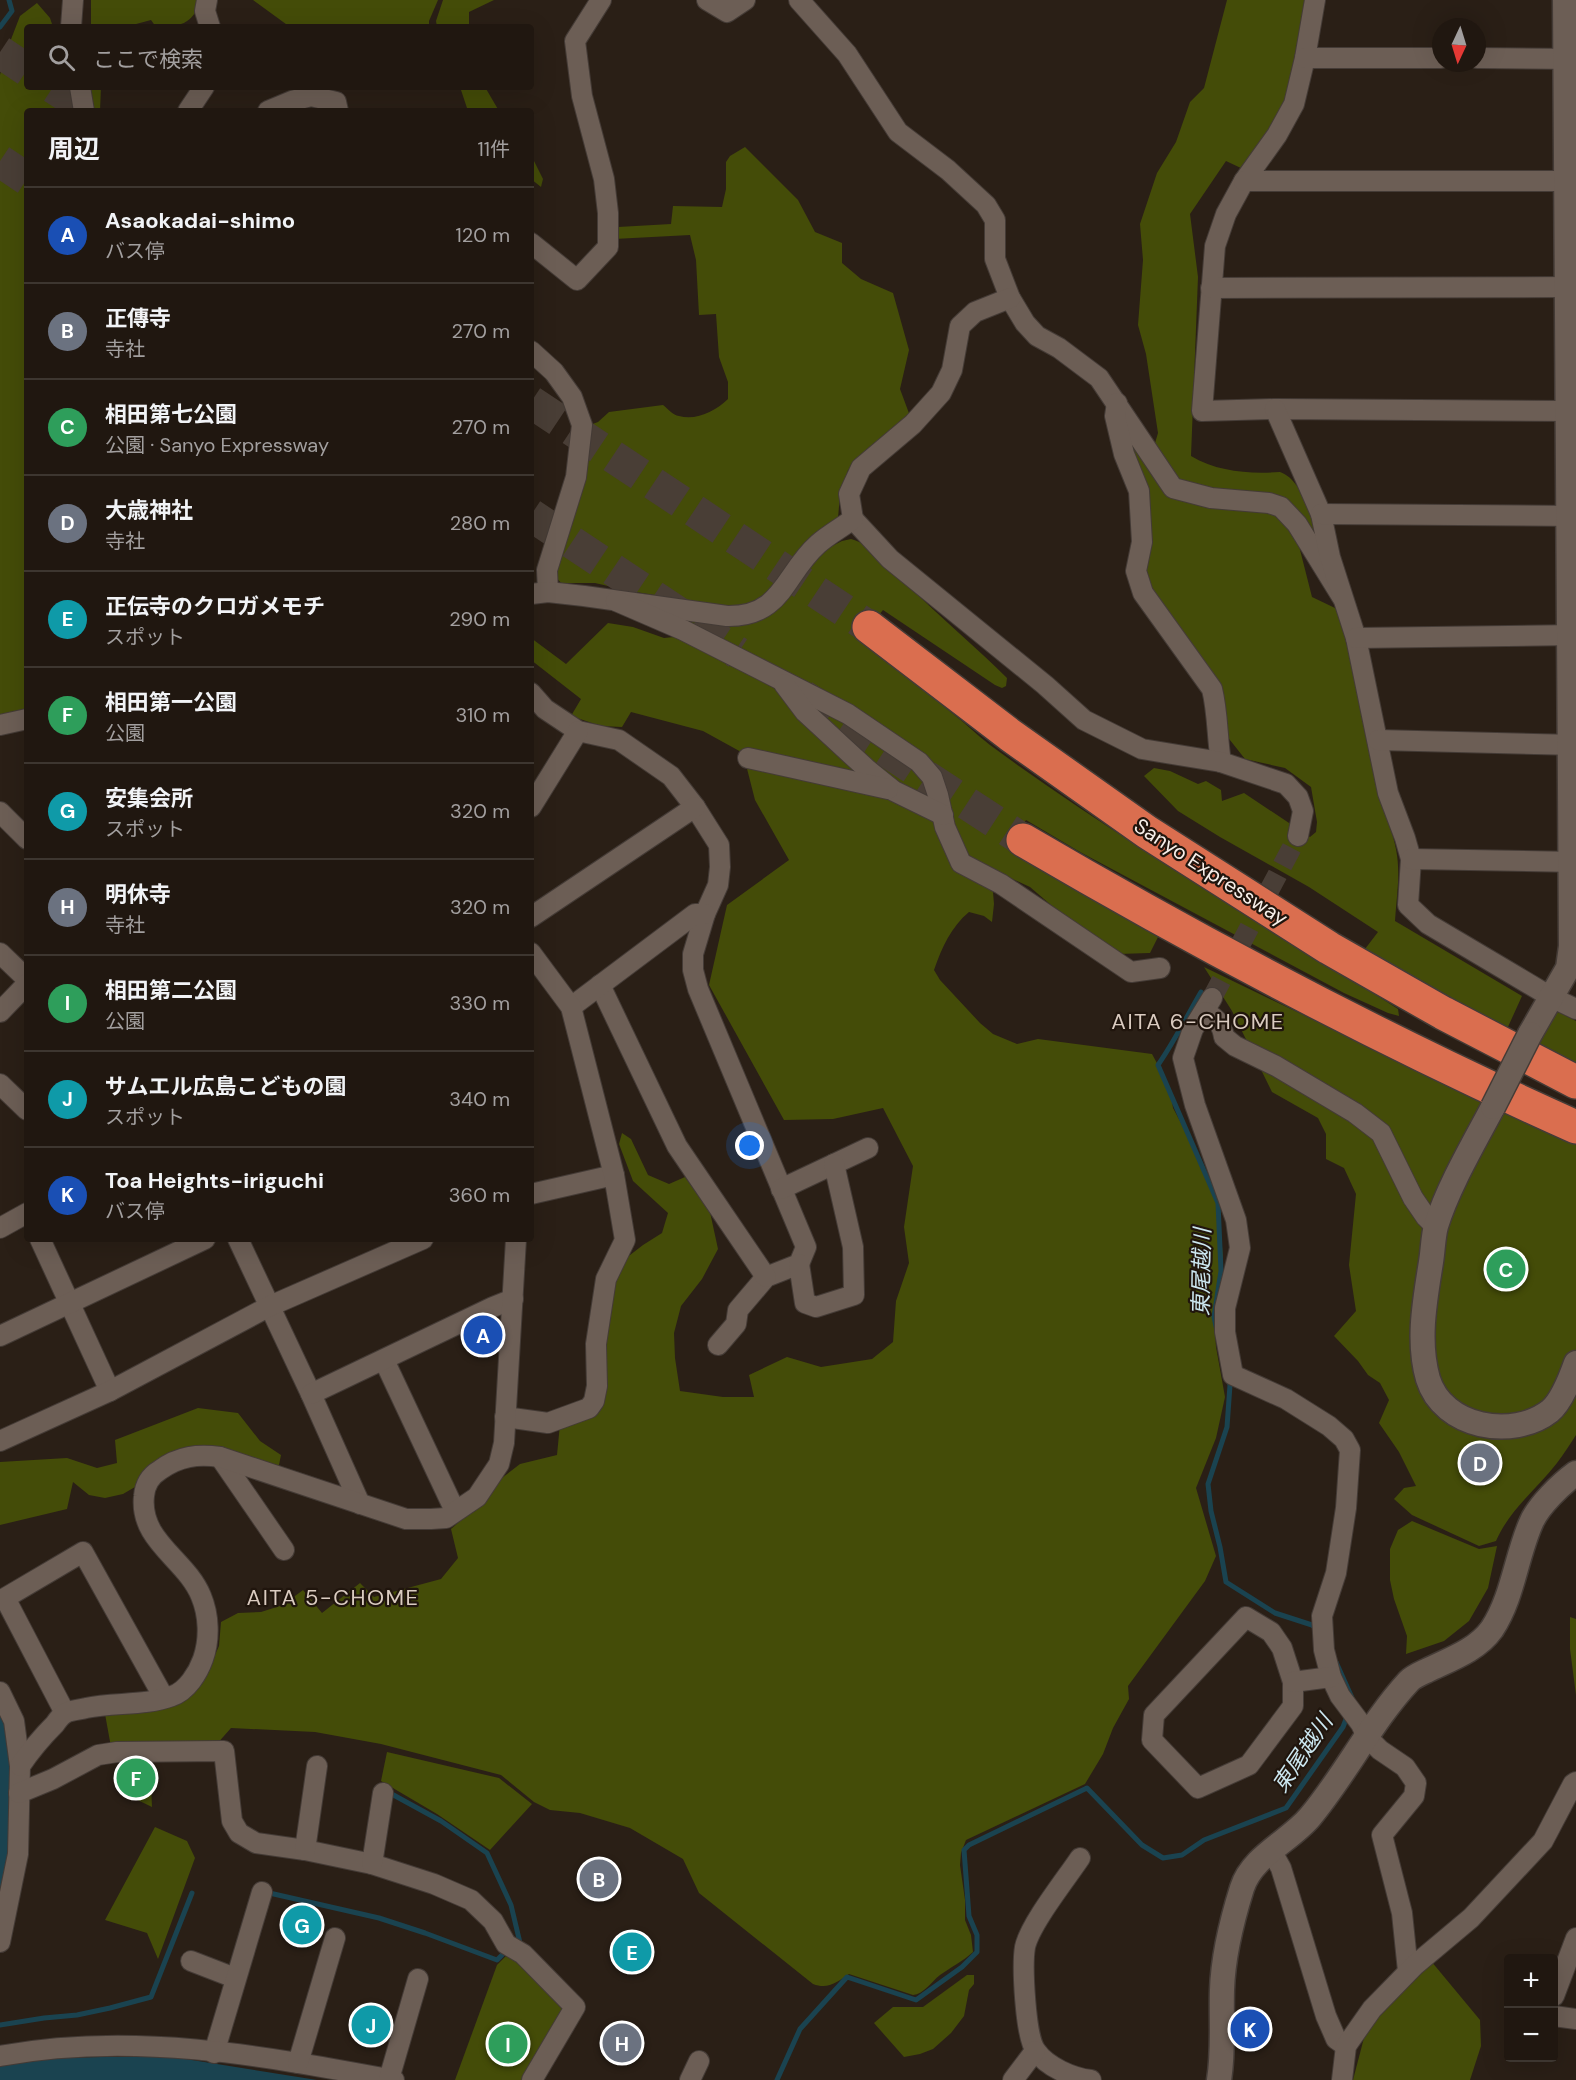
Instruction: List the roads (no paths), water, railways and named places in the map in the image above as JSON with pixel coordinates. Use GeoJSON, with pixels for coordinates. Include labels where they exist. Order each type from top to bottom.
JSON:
{"type":"FeatureCollection","features":[{"type":"Feature","properties":{"kind":"highway","name":"Sanyo Expressway"},"geometry":{"type":"LineString","coordinates":[[869,627],[1010,735],[1147,832],[1329,948],[1443,1014],[1576,1082]]}},
{"type":"Feature","properties":{"kind":"highway"},"geometry":{"type":"LineString","coordinates":[[1023,840],[1098,884],[1313,1001],[1473,1081],[1576,1126]]}},
{"type":"Feature","properties":{"kind":"street"},"geometry":{"type":"LineString","coordinates":[[71,24],[73,0]]}},
{"type":"Feature","properties":{"kind":"street"},"geometry":{"type":"LineString","coordinates":[[207,0],[205,11],[209,24]]}},
{"type":"Feature","properties":{"kind":"street"},"geometry":{"type":"LineString","coordinates":[[534,245],[577,280],[608,247],[608,213],[604,179],[582,96],[575,42],[602,0]]}},
{"type":"Feature","properties":{"kind":"street"},"geometry":{"type":"LineString","coordinates":[[707,0],[727,12],[745,0]]}},
{"type":"Feature","properties":{"kind":"street"},"geometry":{"type":"LineString","coordinates":[[799,0],[847,54],[898,132],[948,170],[986,205],[995,220],[995,259],[1010,298],[1025,324],[1037,336],[1059,348],[1099,378],[1173,488],[1211,498],[1269,503],[1281,507],[1297,524],[1342,597]]}},
{"type":"Feature","properties":{"kind":"street"},"geometry":{"type":"LineString","coordinates":[[1315,0],[1294,104],[1277,135],[1244,181],[1226,214],[1215,246],[1202,411],[1275,409],[1572,411]]}},
{"type":"Feature","properties":{"kind":"street"},"geometry":{"type":"LineString","coordinates":[[1565,0],[1571,59],[1572,181],[1574,862],[1572,968],[1551,997],[1530,1034],[1460,1171],[1436,1227],[1424,1306],[1422,1337],[1428,1379],[1433,1391],[1445,1406],[1464,1420],[1482,1425],[1510,1426],[1535,1419],[1551,1410],[1568,1384],[1576,1363]]}},
{"type":"Feature","properties":{"kind":"street"},"geometry":{"type":"LineString","coordinates":[[1305,57],[1432,58]]}},
{"type":"Feature","properties":{"kind":"street"},"geometry":{"type":"LineString","coordinates":[[1486,58],[1571,59]]}},
{"type":"Feature","properties":{"kind":"street"},"geometry":{"type":"LineString","coordinates":[[80,90],[84,108]]}},
{"type":"Feature","properties":{"kind":"street"},"geometry":{"type":"LineString","coordinates":[[190,108],[202,90]]}},
{"type":"Feature","properties":{"kind":"street"},"geometry":{"type":"LineString","coordinates":[[275,108],[311,96],[336,102],[337,108]]}},
{"type":"Feature","properties":{"kind":"street"},"geometry":{"type":"LineString","coordinates":[[1244,181],[1572,181]]}},
{"type":"Feature","properties":{"kind":"street"},"geometry":{"type":"LineString","coordinates":[[1210,288],[1571,287]]}},
{"type":"Feature","properties":{"kind":"street"},"geometry":{"type":"LineString","coordinates":[[1010,298],[975,312],[960,326],[952,370],[940,393],[913,424],[861,468],[849,494],[853,519],[890,559],[1045,685],[1084,720],[1142,749],[1221,762],[1286,784],[1298,797],[1303,811],[1298,836]]}},
{"type":"Feature","properties":{"kind":"street"},"geometry":{"type":"LineString","coordinates":[[534,354],[554,372],[566,389],[572,398],[582,425],[576,477],[540,593],[727,616],[749,614],[772,603],[817,545],[853,519]]}},
{"type":"Feature","properties":{"kind":"street"},"geometry":{"type":"LineString","coordinates":[[1117,403],[1115,416],[1124,454],[1139,491],[1142,542],[1136,571],[1143,593],[1212,689],[1216,705],[1216,731],[1221,762]]}},
{"type":"Feature","properties":{"kind":"street"},"geometry":{"type":"LineString","coordinates":[[1275,409],[1321,514],[1330,557],[1356,638],[1388,793],[1411,859],[1408,905],[1428,924],[1551,997],[1576,1009]]}},
{"type":"Feature","properties":{"kind":"street"},"geometry":{"type":"LineString","coordinates":[[1321,514],[1573,516]]}},
{"type":"Feature","properties":{"kind":"street"},"geometry":{"type":"LineString","coordinates":[[616,601],[683,630],[848,714],[919,762],[932,777],[945,827],[961,863],[1001,884],[1131,972],[1160,968]]}},
{"type":"Feature","properties":{"kind":"street"},"geometry":{"type":"LineString","coordinates":[[1356,638],[1572,635]]}},
{"type":"Feature","properties":{"kind":"street"},"geometry":{"type":"LineString","coordinates":[[781,679],[805,712],[894,791]]}},
{"type":"Feature","properties":{"kind":"street"},"geometry":{"type":"LineString","coordinates":[[534,696],[545,709],[578,731],[619,740],[671,776],[695,807],[719,845],[718,885],[705,914],[693,954],[693,970],[698,990],[806,1247],[799,1264],[805,1303],[816,1307],[854,1295],[853,1247],[834,1164]]}},
{"type":"Feature","properties":{"kind":"street"},"geometry":{"type":"LineString","coordinates":[[0,725],[24,720]]}},
{"type":"Feature","properties":{"kind":"street"},"geometry":{"type":"LineString","coordinates":[[534,802],[578,731]]}},
{"type":"Feature","properties":{"kind":"street"},"geometry":{"type":"LineString","coordinates":[[1378,740],[1573,745]]}},
{"type":"Feature","properties":{"kind":"street"},"geometry":{"type":"LineString","coordinates":[[748,758],[894,791],[943,815]]}},
{"type":"Feature","properties":{"kind":"street"},"geometry":{"type":"LineString","coordinates":[[534,915],[695,807]]}},
{"type":"Feature","properties":{"kind":"street"},"geometry":{"type":"LineString","coordinates":[[0,812],[24,836]]}},
{"type":"Feature","properties":{"kind":"street"},"geometry":{"type":"LineString","coordinates":[[1411,859],[1574,862]]}},
{"type":"Feature","properties":{"kind":"street"},"geometry":{"type":"LineString","coordinates":[[571,1007],[695,914],[705,914]]}},
{"type":"Feature","properties":{"kind":"street"},"geometry":{"type":"LineString","coordinates":[[0,953],[24,976]]}},
{"type":"Feature","properties":{"kind":"street"},"geometry":{"type":"LineString","coordinates":[[506,1417],[548,1423],[589,1408],[594,1401],[597,1386],[596,1344],[606,1279],[625,1240],[615,1174],[571,1007],[534,957]]}},
{"type":"Feature","properties":{"kind":"street"},"geometry":{"type":"LineString","coordinates":[[600,986],[677,1146],[766,1277]]}},
{"type":"Feature","properties":{"kind":"street"},"geometry":{"type":"LineString","coordinates":[[0,1012],[24,987]]}},
{"type":"Feature","properties":{"kind":"street"},"geometry":{"type":"LineString","coordinates":[[1408,1971],[1402,1912],[1382,1835],[1414,1796],[1416,1783],[1406,1767],[1380,1750],[1367,1737],[1361,1724],[1340,1696],[1331,1677],[1324,1650],[1322,1616],[1336,1573],[1346,1508],[1350,1450],[1344,1439],[1329,1426],[1286,1399],[1233,1375],[1225,1324],[1225,1308],[1240,1248],[1236,1220],[1195,1104],[1183,1058],[1193,1029],[1208,1005],[1222,1026],[1224,1037],[1235,1046],[1276,1066],[1355,1113],[1381,1133],[1413,1198],[1436,1227]]}},
{"type":"Feature","properties":{"kind":"street"},"geometry":{"type":"LineString","coordinates":[[0,1084],[24,1107]]}},
{"type":"Feature","properties":{"kind":"street"},"geometry":{"type":"LineString","coordinates":[[781,1189],[868,1148]]}},
{"type":"Feature","properties":{"kind":"street"},"geometry":{"type":"LineString","coordinates":[[534,1193],[615,1174]]}},
{"type":"Feature","properties":{"kind":"street"},"geometry":{"type":"LineString","coordinates":[[2,1224],[24,1214]]}},
{"type":"Feature","properties":{"kind":"street"},"geometry":{"type":"LineString","coordinates":[[41,1242],[110,1391]]}},
{"type":"Feature","properties":{"kind":"street"},"geometry":{"type":"LineString","coordinates":[[0,1335],[199,1242]]}},
{"type":"Feature","properties":{"kind":"street"},"geometry":{"type":"LineString","coordinates":[[239,1242],[360,1504]]}},
{"type":"Feature","properties":{"kind":"street"},"geometry":{"type":"LineString","coordinates":[[0,1441],[110,1391],[270,1306],[416,1242]]}},
{"type":"Feature","properties":{"kind":"street"},"geometry":{"type":"LineString","coordinates":[[20,1766],[35,1744],[64,1713],[91,1707],[174,1696],[190,1683],[197,1672],[203,1658],[207,1634],[205,1606],[200,1593],[149,1528],[144,1516],[144,1490],[150,1476],[166,1465],[184,1457],[200,1454],[220,1457],[406,1519],[446,1518],[477,1497],[499,1464],[504,1443],[516,1242]]}},
{"type":"Feature","properties":{"kind":"street"},"geometry":{"type":"LineString","coordinates":[[718,1345],[736,1324],[738,1310],[766,1277],[799,1264]]}},
{"type":"Feature","properties":{"kind":"street"},"geometry":{"type":"LineString","coordinates":[[311,1394],[513,1299]]}},
{"type":"Feature","properties":{"kind":"street"},"geometry":{"type":"LineString","coordinates":[[384,1360],[455,1511]]}},
{"type":"Feature","properties":{"kind":"street"},"geometry":{"type":"LineString","coordinates":[[220,1457],[284,1550]]}},
{"type":"Feature","properties":{"kind":"street"},"geometry":{"type":"LineString","coordinates":[[1220,2080],[1222,1988],[1227,1947],[1243,1885],[1271,1850],[1293,1834],[1310,1816],[1411,1678],[1469,1651],[1491,1631],[1504,1607],[1532,1520],[1562,1483],[1576,1473]]}},
{"type":"Feature","properties":{"kind":"street"},"geometry":{"type":"LineString","coordinates":[[64,1713],[5,1598],[83,1552],[164,1698]]}},
{"type":"Feature","properties":{"kind":"street"},"geometry":{"type":"LineString","coordinates":[[1246,1617],[1271,1632],[1282,1648],[1293,1682],[1293,1706],[1249,1765],[1198,1788],[1152,1740],[1154,1715],[1246,1617]]}},
{"type":"Feature","properties":{"kind":"street"},"geometry":{"type":"LineString","coordinates":[[1293,1682],[1331,1677]]}},
{"type":"Feature","properties":{"kind":"street"},"geometry":{"type":"LineString","coordinates":[[0,1692],[14,1721],[20,1766],[18,1854],[6,1881],[0,1942]]}},
{"type":"Feature","properties":{"kind":"street"},"geometry":{"type":"LineString","coordinates":[[19,1793],[53,1779],[98,1755],[117,1752],[224,1751],[232,1821],[239,1833],[256,1843],[305,1850],[372,1864],[434,1884],[471,1900],[494,1921],[506,1944],[523,1954],[575,2007],[532,2080]]}},
{"type":"Feature","properties":{"kind":"street"},"geometry":{"type":"LineString","coordinates":[[305,1850],[318,1766]]}},
{"type":"Feature","properties":{"kind":"street"},"geometry":{"type":"LineString","coordinates":[[1342,2080],[1346,2046],[1372,2009],[1408,1971],[1471,1918],[1543,1842],[1576,1782]]}},
{"type":"Feature","properties":{"kind":"street"},"geometry":{"type":"LineString","coordinates":[[372,1864],[383,1793]]}},
{"type":"Feature","properties":{"kind":"street"},"geometry":{"type":"LineString","coordinates":[[1271,1850],[1281,1868],[1326,2016],[1336,2039],[1346,2046]]}},
{"type":"Feature","properties":{"kind":"street"},"geometry":{"type":"LineString","coordinates":[[1080,1858],[1034,1928],[1025,1947],[1024,1980],[1028,2028],[1035,2050],[1048,2063],[1064,2072],[1081,2079],[1091,2080]]}},
{"type":"Feature","properties":{"kind":"street"},"geometry":{"type":"LineString","coordinates":[[214,2053],[262,1892]]}},
{"type":"Feature","properties":{"kind":"street"},"geometry":{"type":"LineString","coordinates":[[298,2063],[335,1938]]}},
{"type":"Feature","properties":{"kind":"street"},"geometry":{"type":"LineString","coordinates":[[1558,1985],[1576,1938]]}},
{"type":"Feature","properties":{"kind":"street"},"geometry":{"type":"LineString","coordinates":[[191,1961],[235,1978]]}},
{"type":"Feature","properties":{"kind":"street"},"geometry":{"type":"LineString","coordinates":[[0,2056],[32,2050],[96,2044],[162,2045],[298,2063],[392,2080],[418,1979]]}},
{"type":"Feature","properties":{"kind":"street"},"geometry":{"type":"LineString","coordinates":[[1558,2017],[1576,2019]]}},
{"type":"Feature","properties":{"kind":"street"},"geometry":{"type":"LineString","coordinates":[[1013,2080],[1035,2050]]}},
{"type":"Feature","properties":{"kind":"street"},"geometry":{"type":"LineString","coordinates":[[690,2080],[699,2061]]}},
{"type":"Feature","properties":{"kind":"water"},"geometry":{"type":"Polygon","coordinates":[[[173,2057],[317,2080],[0,2080],[0,2066],[32,2059],[173,2057]]]}},
{"type":"Feature","properties":{"kind":"waterway"},"geometry":{"type":"LineString","coordinates":[[0,27],[12,11],[9,0]]}},
{"type":"Feature","properties":{"kind":"waterway","name":"東尾越川"},"geometry":{"type":"LineString","coordinates":[[1201,992],[1158,1065],[1218,1203],[1221,1271],[1214,1317],[1217,1331]]}},
{"type":"Feature","properties":{"kind":"waterway","name":"東尾越川"},"geometry":{"type":"LineString","coordinates":[[1228,1378],[1230,1385],[1227,1427],[1208,1484],[1211,1511],[1226,1582],[1275,1613],[1312,1625],[1318,1630]]}},
{"type":"Feature","properties":{"kind":"waterway","name":"東尾越川"},"geometry":{"type":"LineString","coordinates":[[1336,1662],[1353,1700]]}},
{"type":"Feature","properties":{"kind":"waterway","name":"東尾越川"},"geometry":{"type":"LineString","coordinates":[[777,2080],[800,2029],[847,1977],[916,2000],[962,1967],[977,1952],[977,1935],[969,1916],[964,1850],[969,1845],[1087,1788],[1142,1845],[1163,1858],[1182,1855],[1204,1840],[1286,1808],[1343,1727],[1348,1714]]}},
{"type":"Feature","properties":{"kind":"waterway"},"geometry":{"type":"LineString","coordinates":[[0,1730],[3,1743],[7,1848],[0,1879]]}},
{"type":"Feature","properties":{"kind":"waterway"},"geometry":{"type":"LineString","coordinates":[[388,1792],[441,1821],[487,1853],[511,1905],[521,1947]]}},
{"type":"Feature","properties":{"kind":"waterway"},"geometry":{"type":"LineString","coordinates":[[265,1892],[379,1918],[497,1960],[508,1949]]}},
{"type":"Feature","properties":{"kind":"waterway"},"geometry":{"type":"LineString","coordinates":[[0,2025],[77,2015],[151,1997],[192,1893]]}},
{"type":"Feature","properties":{"kind":"tunnel"},"geometry":{"type":"LineString","coordinates":[[0,52],[24,68]]}},
{"type":"Feature","properties":{"kind":"tunnel"},"geometry":{"type":"LineString","coordinates":[[58,90],[85,108]]}},
{"type":"Feature","properties":{"kind":"tunnel"},"geometry":{"type":"LineString","coordinates":[[0,161],[24,177]]}},
{"type":"Feature","properties":{"kind":"tunnel"},"geometry":{"type":"LineString","coordinates":[[534,404],[869,627]]}},
{"type":"Feature","properties":{"kind":"tunnel"},"geometry":{"type":"LineString","coordinates":[[534,517],[738,653]]}},
{"type":"Feature","properties":{"kind":"tunnel"},"geometry":{"type":"LineString","coordinates":[[803,696],[1023,840]]}},
{"type":"Feature","properties":{"kind":"tunnel"},"geometry":{"type":"LineString","coordinates":[[1212,998],[1298,836]]}},
{"type":"Feature","properties":{"kind":"place","name":"相田第七公園"},"geometry":{"type":"Point","coordinates":[1506,1269]}},
{"type":"Feature","properties":{"kind":"place","name":"Asaokadai-shimo"},"geometry":{"type":"Point","coordinates":[483,1335]}},
{"type":"Feature","properties":{"kind":"place","name":"大歳神社"},"geometry":{"type":"Point","coordinates":[1480,1463]}},
{"type":"Feature","properties":{"kind":"place","name":"相田第一公園"},"geometry":{"type":"Point","coordinates":[136,1778]}},
{"type":"Feature","properties":{"kind":"place","name":"正傳寺"},"geometry":{"type":"Point","coordinates":[599,1879]}},
{"type":"Feature","properties":{"kind":"place","name":"安集会所"},"geometry":{"type":"Point","coordinates":[302,1925]}},
{"type":"Feature","properties":{"kind":"place","name":"正伝寺のクロガメモチ"},"geometry":{"type":"Point","coordinates":[632,1952]}},
{"type":"Feature","properties":{"kind":"place","name":"サムエル広島こどもの園"},"geometry":{"type":"Point","coordinates":[371,2025]}},
{"type":"Feature","properties":{"kind":"place","name":"Toa Heights-iriguchi"},"geometry":{"type":"Point","coordinates":[1250,2029]}},
{"type":"Feature","properties":{"kind":"place","name":"明休寺"},"geometry":{"type":"Point","coordinates":[622,2043]}},
{"type":"Feature","properties":{"kind":"place","name":"相田第二公園"},"geometry":{"type":"Point","coordinates":[508,2044]}},
{"type":"Feature","properties":{"kind":"district","name":"AITA 6-CHOME"},"geometry":{"type":"Point","coordinates":[1198,1021]}},
{"type":"Feature","properties":{"kind":"district","name":"AITA 5-CHOME"},"geometry":{"type":"Point","coordinates":[333,1597]}}]}
